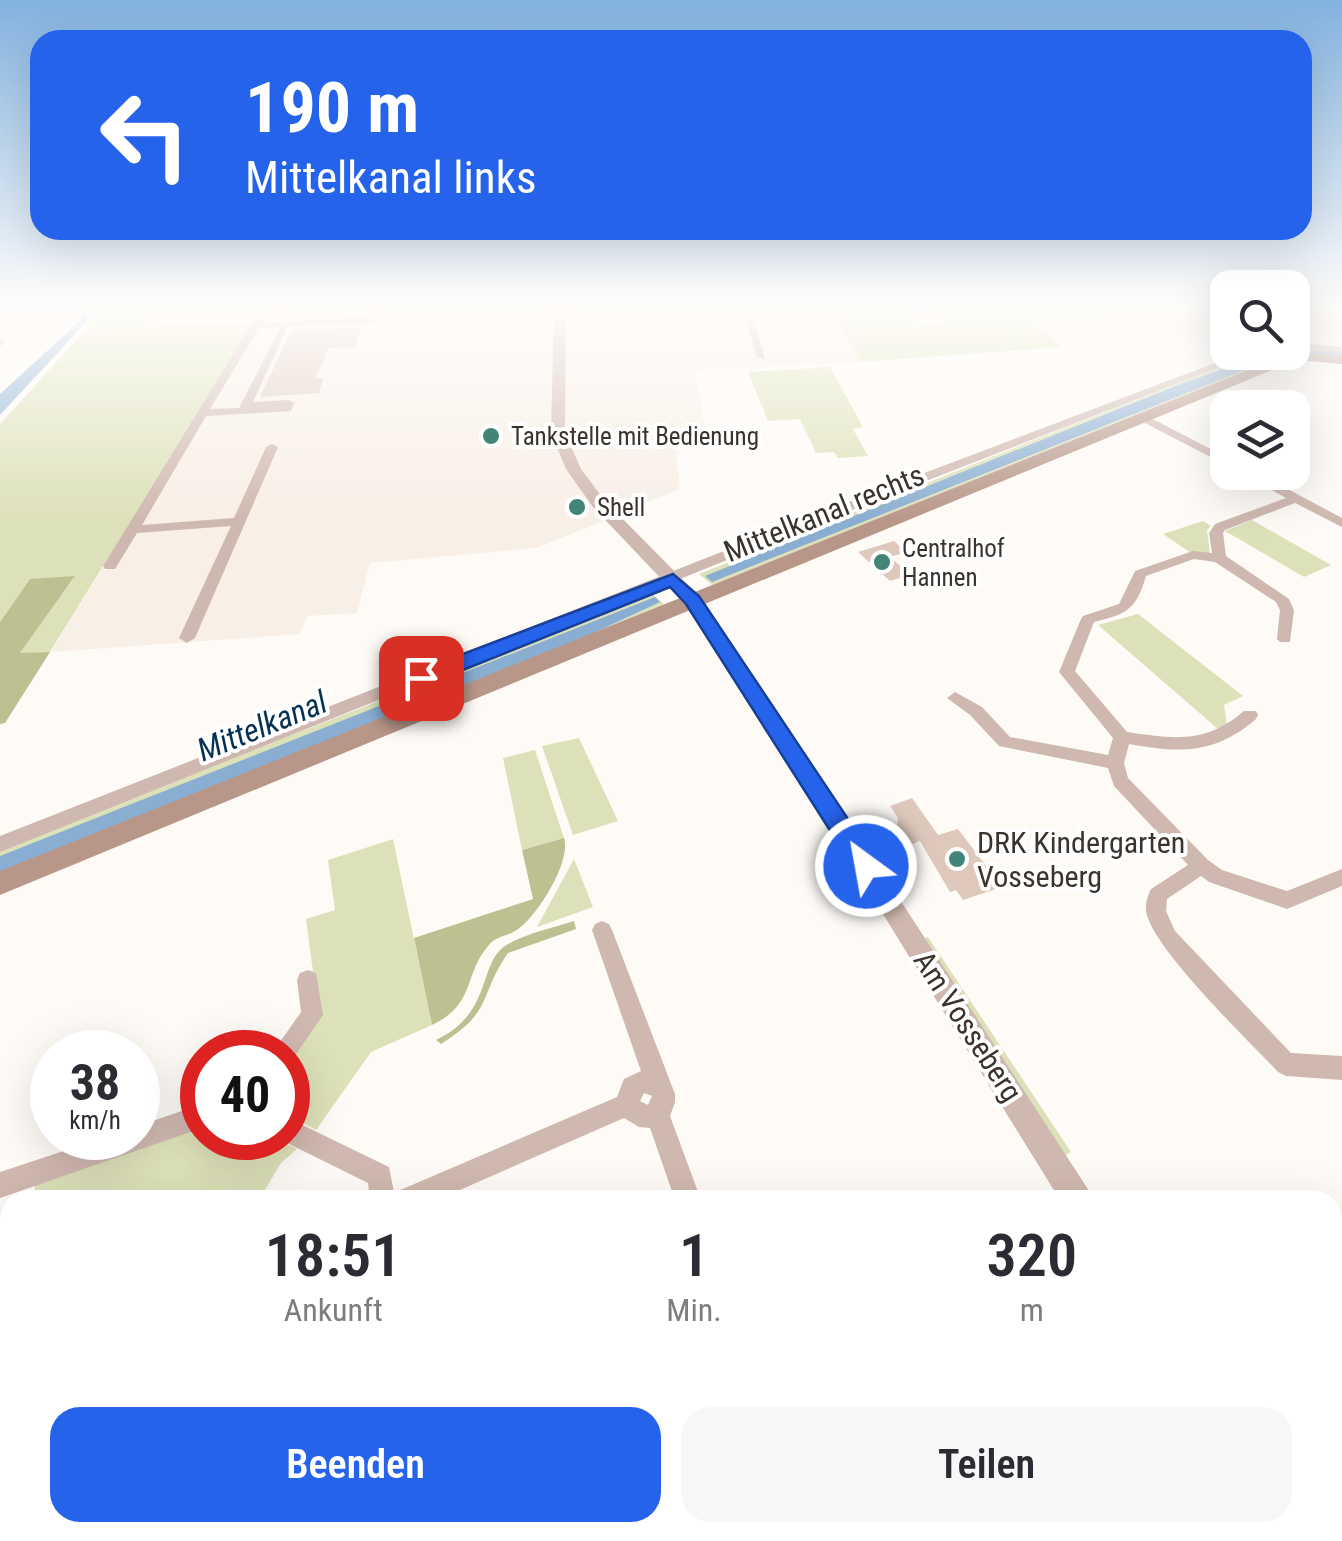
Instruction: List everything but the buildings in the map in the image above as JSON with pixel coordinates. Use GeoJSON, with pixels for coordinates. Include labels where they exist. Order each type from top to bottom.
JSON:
{"type":"FeatureCollection","features":[{"type":"Feature","properties":{"kind":"main road","name":"Mittelkanal rechts"},"geometry":{"type":"LineString","coordinates":[[0,883],[682,589],[1144,419],[1244,377]]}},
{"type":"Feature","properties":{"kind":"street"},"geometry":{"type":"LineString","coordinates":[[110,566],[224,377]]}},
{"type":"Feature","properties":{"kind":"street"},"geometry":{"type":"LineString","coordinates":[[202,413],[245,408],[261,377]]}},
{"type":"Feature","properties":{"kind":"street","name":"Am Vosseberg"},"geometry":{"type":"LineString","coordinates":[[559,377],[558,433],[574,469],[599,504],[682,589],[1073,1190]]}},
{"type":"Feature","properties":{"kind":"street"},"geometry":{"type":"LineString","coordinates":[[0,844],[682,589],[873,496],[1188,377]]}},
{"type":"Feature","properties":{"kind":"street"},"geometry":{"type":"LineString","coordinates":[[1144,419],[1210,454]]}},
{"type":"Feature","properties":{"kind":"street"},"geometry":{"type":"LineString","coordinates":[[186,638],[272,447]]}},
{"type":"Feature","properties":{"kind":"street"},"geometry":{"type":"LineString","coordinates":[[1280,490],[1342,523]]}},
{"type":"Feature","properties":{"kind":"street"},"geometry":{"type":"LineString","coordinates":[[1220,558],[1216,532],[1220,527],[1295,498]]}},
{"type":"Feature","properties":{"kind":"street"},"geometry":{"type":"LineString","coordinates":[[134,529],[239,522]]}},
{"type":"Feature","properties":{"kind":"street"},"geometry":{"type":"LineString","coordinates":[[1250,715],[1235,730],[1188,747],[1122,736],[1066,672],[1088,620],[1124,611],[1131,605],[1140,574],[1193,555],[1220,558],[1282,599],[1287,610],[1285,639]]}},
{"type":"Feature","properties":{"kind":"street"},"geometry":{"type":"LineString","coordinates":[[955,698],[976,712],[1005,742],[1115,763]]}},
{"type":"Feature","properties":{"kind":"street"},"geometry":{"type":"LineString","coordinates":[[1122,736],[1115,763],[1120,782],[1201,866],[1216,876],[1288,900],[1342,877]]}},
{"type":"Feature","properties":{"kind":"street"},"geometry":{"type":"LineString","coordinates":[[1201,866],[1158,895],[1156,912],[1167,936],[1286,1064],[1342,1068]]}},
{"type":"Feature","properties":{"kind":"street"},"geometry":{"type":"LineString","coordinates":[[602,930],[664,1097],[656,1113],[644,1117],[629,1104]]}},
{"type":"Feature","properties":{"kind":"street"},"geometry":{"type":"LineString","coordinates":[[301,1030],[312,1015],[308,980]]}},
{"type":"Feature","properties":{"kind":"street"},"geometry":{"type":"LineString","coordinates":[[629,1104],[633,1087],[649,1080],[657,1084]]}},
{"type":"Feature","properties":{"kind":"street"},"geometry":{"type":"LineString","coordinates":[[429,1190],[629,1104]]}},
{"type":"Feature","properties":{"kind":"street"},"geometry":{"type":"LineString","coordinates":[[656,1113],[684,1190]]}},
{"type":"Feature","properties":{"kind":"street"},"geometry":{"type":"LineString","coordinates":[[0,1185],[180,1124]]}},
{"type":"Feature","properties":{"kind":"street"},"geometry":{"type":"LineString","coordinates":[[310,1141],[380,1176],[382,1190]]}},
{"type":"Feature","properties":{"kind":"shaded area"},"geometry":{"type":"Polygon","coordinates":[[[220,377],[696,377],[707,438],[675,442],[680,489],[537,548],[370,563],[357,613],[307,616],[300,634],[51,652],[220,377]]]}},
{"type":"Feature","properties":{"kind":"green space"},"geometry":{"type":"Polygon","coordinates":[[[43,377],[219,377],[50,652],[19,654],[74,578],[30,579],[0,622],[0,424],[43,377]]]}},
{"type":"Feature","properties":{"kind":"green space"},"geometry":{"type":"Polygon","coordinates":[[[750,377],[835,377],[863,427],[853,429],[868,456],[838,458],[834,452],[816,453],[800,419],[768,421],[750,377]]]}},
{"type":"Feature","properties":{"kind":"green space"},"geometry":{"type":"Polygon","coordinates":[[[1192,377],[1230,377],[712,585],[699,574],[1192,377]]]}},
{"type":"Feature","properties":{"kind":"green space"},"geometry":{"type":"Polygon","coordinates":[[[1252,520],[1331,565],[1304,577],[1225,531],[1252,520]]]}},
{"type":"Feature","properties":{"kind":"green space"},"geometry":{"type":"Polygon","coordinates":[[[1203,521],[1211,526],[1207,530],[1210,554],[1191,553],[1163,534],[1203,521]]]}},
{"type":"Feature","properties":{"kind":"green space"},"geometry":{"type":"Polygon","coordinates":[[[75,576],[20,653],[50,652],[5,723],[0,724],[0,622],[30,579],[75,576]]]}},
{"type":"Feature","properties":{"kind":"green space"},"geometry":{"type":"Polygon","coordinates":[[[652,594],[664,604],[0,876],[0,849],[652,594]]]}},
{"type":"Feature","properties":{"kind":"green space"},"geometry":{"type":"Polygon","coordinates":[[[1138,614],[1243,696],[1224,705],[1227,725],[1218,729],[1098,625],[1138,614]]]}},
{"type":"Feature","properties":{"kind":"green space"},"geometry":{"type":"Polygon","coordinates":[[[579,738],[618,821],[573,835],[542,746],[579,738]]]}},
{"type":"Feature","properties":{"kind":"green space"},"geometry":{"type":"Polygon","coordinates":[[[535,750],[564,838],[522,850],[503,758],[535,750]]]}},
{"type":"Feature","properties":{"kind":"green space"},"geometry":{"type":"Polygon","coordinates":[[[564,838],[558,874],[533,915],[488,946],[456,1008],[432,1025],[414,938],[533,899],[522,850],[564,838]]]}},
{"type":"Feature","properties":{"kind":"green space"},"geometry":{"type":"Polygon","coordinates":[[[393,839],[432,1025],[371,1052],[316,1130],[310,1127],[309,1030],[319,1017],[306,919],[335,910],[328,860],[393,839]]]}},
{"type":"Feature","properties":{"kind":"green space"},"geometry":{"type":"Polygon","coordinates":[[[574,859],[593,907],[537,927],[574,859]]]}},
{"type":"Feature","properties":{"kind":"green space"},"geometry":{"type":"Polygon","coordinates":[[[574,921],[576,929],[508,953],[478,1012],[441,1044],[436,1040],[467,1016],[491,964],[505,946],[574,921]]]}},
{"type":"Feature","properties":{"kind":"green space"},"geometry":{"type":"Polygon","coordinates":[[[928,937],[1071,1152],[1064,1156],[922,939],[928,937]]]}},
{"type":"Feature","properties":{"kind":"green space"},"geometry":{"type":"Polygon","coordinates":[[[180,1131],[180,1160],[284,1160],[265,1190],[35,1190],[35,1184],[101,1160],[160,1160],[160,1138],[180,1131]]]}},
{"type":"Feature","properties":{"kind":"water"},"geometry":{"type":"Polygon","coordinates":[[[19,377],[35,377],[0,415],[0,394],[19,377]]]}},
{"type":"Feature","properties":{"kind":"water"},"geometry":{"type":"Polygon","coordinates":[[[1201,377],[1227,377],[712,582],[705,576],[1178,385],[1201,377]]]}},
{"type":"Feature","properties":{"kind":"water"},"geometry":{"type":"Polygon","coordinates":[[[655,597],[660,602],[570,644],[0,872],[0,856],[655,597]]]}},
{"type":"Feature","properties":{"kind":"place","name":"Tankstelle mit Bedienung"},"geometry":{"type":"Point","coordinates":[491,436]}},
{"type":"Feature","properties":{"kind":"place","name":"Shell"},"geometry":{"type":"Point","coordinates":[577,507]}},
{"type":"Feature","properties":{"kind":"place","name":"Centralhof Hannen"},"geometry":{"type":"Point","coordinates":[882,562]}},
{"type":"Feature","properties":{"kind":"place","name":"DRK Kindergarten Vosseberg"},"geometry":{"type":"Point","coordinates":[957,859]}},
{"type":"Feature","properties":{"kind":"route"},"geometry":{"type":"LineString","coordinates":[[421,678],[673,580],[693,600],[866,866]]}},
{"type":"Feature","properties":{"kind":"water label","name":"Mittelkanal"},"geometry":{"type":"Point","coordinates":[262,726]}}]}
